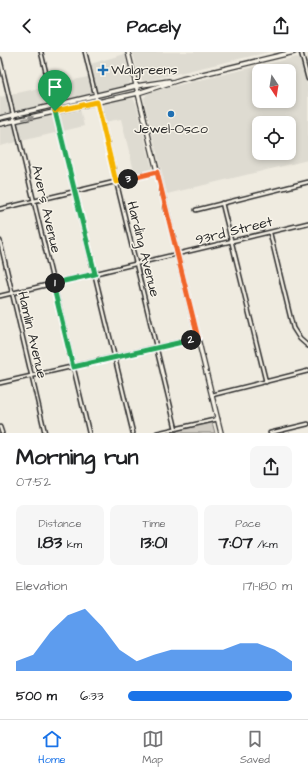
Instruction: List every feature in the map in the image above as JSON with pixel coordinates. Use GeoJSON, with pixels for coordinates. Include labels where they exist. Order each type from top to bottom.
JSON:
{"type":"FeatureCollection","features":[{"type":"Feature","properties":{"kind":"main road"},"geometry":{"type":"LineString","coordinates":[[128,52],[221,433]]}},
{"type":"Feature","properties":{"kind":"main road"},"geometry":{"type":"LineString","coordinates":[[0,124],[138,92],[182,79],[294,52]]}},
{"type":"Feature","properties":{"kind":"main road"},"geometry":{"type":"LineString","coordinates":[[0,118],[136,86],[182,79]]}},
{"type":"Feature","properties":{"kind":"street"},"geometry":{"type":"LineString","coordinates":[[41,52],[133,433]]}},
{"type":"Feature","properties":{"kind":"street","name":"Harding Avenue"},"geometry":{"type":"LineString","coordinates":[[84,52],[176,429]]}},
{"type":"Feature","properties":{"kind":"street"},"geometry":{"type":"LineString","coordinates":[[301,52],[308,79]]}},
{"type":"Feature","properties":{"kind":"street","name":"Avers Avenue"},"geometry":{"type":"LineString","coordinates":[[0,59],[89,433]]}},
{"type":"Feature","properties":{"kind":"street"},"geometry":{"type":"LineString","coordinates":[[0,209],[157,172]]}},
{"type":"Feature","properties":{"kind":"street"},"geometry":{"type":"LineString","coordinates":[[196,210],[308,182]]}},
{"type":"Feature","properties":{"kind":"street"},"geometry":{"type":"LineString","coordinates":[[222,203],[266,382]]}},
{"type":"Feature","properties":{"kind":"street","name":"93rd Street"},"geometry":{"type":"LineString","coordinates":[[0,296],[308,223]]}},
{"type":"Feature","properties":{"kind":"street"},"geometry":{"type":"LineString","coordinates":[[270,233],[293,328],[300,339],[308,346]]}},
{"type":"Feature","properties":{"kind":"street","name":"Hamlin Avenue"},"geometry":{"type":"LineString","coordinates":[[0,241],[45,433]]}},
{"type":"Feature","properties":{"kind":"street"},"geometry":{"type":"LineString","coordinates":[[0,383],[198,338]]}},
{"type":"Feature","properties":{"kind":"street"},"geometry":{"type":"LineString","coordinates":[[212,395],[308,371]]}},
{"type":"Feature","properties":{"kind":"street"},"geometry":{"type":"LineString","coordinates":[[156,433],[218,419]]}},
{"type":"Feature","properties":{"kind":"street"},"geometry":{"type":"LineString","coordinates":[[270,433],[308,424]]}},
{"type":"Feature","properties":{"kind":"street"},"geometry":{"type":"LineString","coordinates":[[0,427],[2,433]]}},
{"type":"Feature","properties":{"kind":"shaded area"},"geometry":{"type":"Polygon","coordinates":[[[133,52],[269,52],[145,81],[141,80],[138,76],[133,52]]]}},
{"type":"Feature","properties":{"kind":"shaded area"},"geometry":{"type":"Polygon","coordinates":[[[125,54],[130,79],[130,82],[126,86],[0,116],[0,97],[92,76],[90,64],[125,54]]]}},
{"type":"Feature","properties":{"kind":"shaded area"},"geometry":{"type":"Polygon","coordinates":[[[297,57],[301,60],[308,88],[308,160],[167,194],[145,104],[144,98],[147,94],[153,91],[252,68],[252,108],[296,108],[296,64],[267,64],[297,57]]]}},
{"type":"Feature","properties":{"kind":"shaded area"},"geometry":{"type":"Polygon","coordinates":[[[125,98],[133,99],[136,103],[152,168],[151,172],[135,175],[121,119],[104,122],[100,104],[125,98]]]}},
{"type":"Feature","properties":{"kind":"shaded area"},"geometry":{"type":"Polygon","coordinates":[[[80,109],[84,126],[63,131],[59,113],[80,109]]]}},
{"type":"Feature","properties":{"kind":"shaded area"},"geometry":{"type":"Polygon","coordinates":[[[55,114],[59,132],[0,146],[0,127],[55,114]]]}},
{"type":"Feature","properties":{"kind":"shaded area"},"geometry":{"type":"Polygon","coordinates":[[[212,422],[215,433],[166,433],[212,422]]]}},
{"type":"Feature","properties":{"kind":"place","name":"Walgreens"},"geometry":{"type":"Point","coordinates":[103,70]}},
{"type":"Feature","properties":{"kind":"place","name":"Jewel-Osco"},"geometry":{"type":"Point","coordinates":[171,114]}},
{"type":"Feature","properties":{"kind":"route"},"geometry":{"type":"LineString","coordinates":[[97,102],[116,182],[157,172],[198,338],[73,367],[53,284],[95,274],[55,111],[97,102]]}}]}
